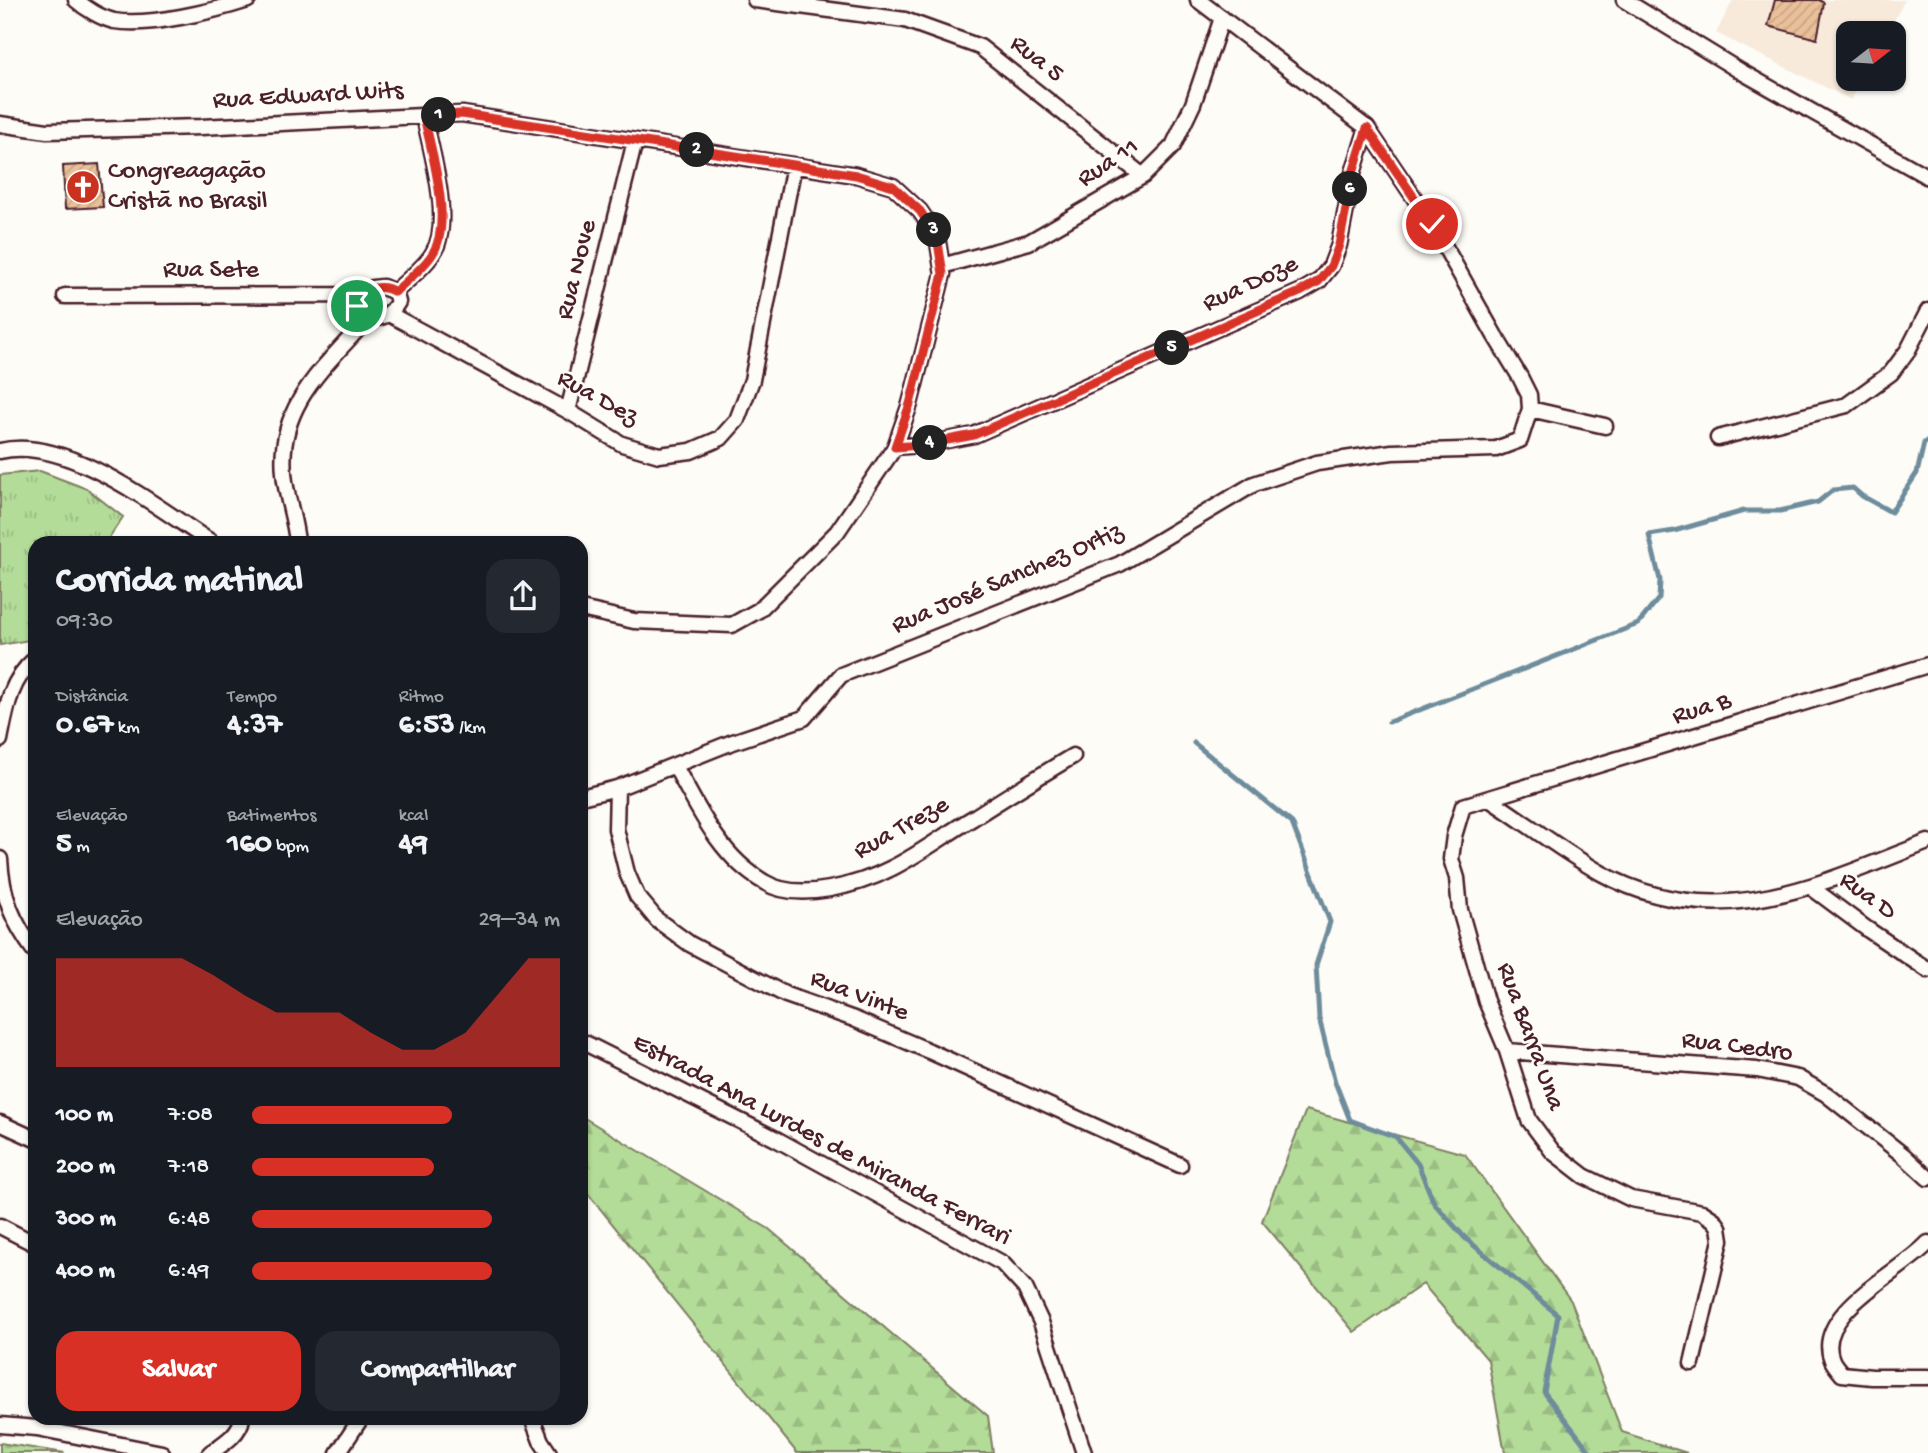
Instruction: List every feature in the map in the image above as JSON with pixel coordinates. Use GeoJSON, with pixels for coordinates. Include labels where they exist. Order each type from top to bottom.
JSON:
{"type":"FeatureCollection","features":[{"type":"Feature","properties":{"kind":"street"},"geometry":{"type":"LineString","coordinates":[[76,0],[85,8],[113,20],[150,22],[227,7],[248,0]]}},
{"type":"Feature","properties":{"kind":"street","name":"Rua 5"},"geometry":{"type":"LineString","coordinates":[[755,0],[905,20],[980,47],[1143,176]]}},
{"type":"Feature","properties":{"kind":"street"},"geometry":{"type":"LineString","coordinates":[[1198,0],[1367,128],[1432,224],[1520,377],[1529,395],[1530,410],[1605,426]]}},
{"type":"Feature","properties":{"kind":"street"},"geometry":{"type":"LineString","coordinates":[[1624,0],[1740,71],[1928,177]]}},
{"type":"Feature","properties":{"kind":"street","name":"Rua 11"},"geometry":{"type":"LineString","coordinates":[[942,266],[1029,242],[1143,176],[1173,146],[1192,104],[1222,18]]}},
{"type":"Feature","properties":{"kind":"street"},"geometry":{"type":"LineString","coordinates":[[424,116],[462,114],[856,175],[893,186],[920,211],[937,236],[943,274],[910,404],[895,447],[837,533],[759,610],[732,625],[634,621],[588,611]]}},
{"type":"Feature","properties":{"kind":"street","name":"Rua Edward Wits"},"geometry":{"type":"LineString","coordinates":[[0,124],[47,131],[201,127],[424,116],[439,189],[442,223],[434,253],[395,292],[398,302],[389,314]]}},
{"type":"Feature","properties":{"kind":"street","name":"Rua Doze"},"geometry":{"type":"LineString","coordinates":[[895,447],[974,435],[1300,292],[1319,281],[1331,266],[1339,245],[1353,173],[1367,128]]}},
{"type":"Feature","properties":{"kind":"street","name":"Rua Nove"},"geometry":{"type":"LineString","coordinates":[[568,411],[635,141]]}},
{"type":"Feature","properties":{"kind":"street","name":"Rua Dez"},"geometry":{"type":"LineString","coordinates":[[389,314],[568,411],[622,444],[659,456],[691,451],[720,438],[737,421],[752,380],[794,165]]}},
{"type":"Feature","properties":{"kind":"street"},"geometry":{"type":"LineString","coordinates":[[389,314],[368,318],[359,310],[356,301],[358,295],[373,288],[383,287],[395,292]]}},
{"type":"Feature","properties":{"kind":"street","name":"Rua Sete"},"geometry":{"type":"LineString","coordinates":[[65,296],[358,295]]}},
{"type":"Feature","properties":{"kind":"street"},"geometry":{"type":"LineString","coordinates":[[1718,438],[1847,405],[1891,373],[1908,350],[1928,311]]}},
{"type":"Feature","properties":{"kind":"street"},"geometry":{"type":"LineString","coordinates":[[297,536],[284,474],[284,438],[294,408],[307,387],[368,318]]}},
{"type":"Feature","properties":{"kind":"street","name":"Rua José Sanchez Ortiz"},"geometry":{"type":"LineString","coordinates":[[588,795],[617,788],[730,743],[804,718],[842,675],[1120,564],[1254,484],[1317,463],[1392,452],[1496,449],[1520,440],[1530,410]]}},
{"type":"Feature","properties":{"kind":"street"},"geometry":{"type":"LineString","coordinates":[[0,451],[15,447],[41,449],[83,463],[130,489],[202,536]]}},
{"type":"Feature","properties":{"kind":"street","name":"Rua B"},"geometry":{"type":"LineString","coordinates":[[1489,799],[1928,665]]}},
{"type":"Feature","properties":{"kind":"street"},"geometry":{"type":"LineString","coordinates":[[0,740],[8,699],[20,673],[28,666]]}},
{"type":"Feature","properties":{"kind":"street","name":"Rua Treze"},"geometry":{"type":"LineString","coordinates":[[675,765],[713,834],[746,870],[766,884],[788,891],[810,891],[845,886],[891,869],[1073,756]]}},
{"type":"Feature","properties":{"kind":"street","name":"Rua Vinte"},"geometry":{"type":"LineString","coordinates":[[617,788],[616,828],[626,873],[637,896],[657,920],[690,944],[786,995],[854,1019],[929,1051],[1180,1166]]}},
{"type":"Feature","properties":{"kind":"street"},"geometry":{"type":"LineString","coordinates":[[1489,799],[1602,873],[1657,896],[1707,904],[1744,901],[1812,888],[1928,842]]}},
{"type":"Feature","properties":{"kind":"street","name":"Rua Barra Una"},"geometry":{"type":"LineString","coordinates":[[1489,799],[1463,806],[1454,836],[1451,859],[1457,878],[1461,910],[1486,1000],[1507,1051],[1529,1120],[1553,1152],[1584,1176],[1631,1199],[1702,1212],[1719,1227],[1721,1240],[1692,1363]]}},
{"type":"Feature","properties":{"kind":"street"},"geometry":{"type":"LineString","coordinates":[[0,859],[7,903],[17,927],[28,942]]}},
{"type":"Feature","properties":{"kind":"street","name":"Rua D"},"geometry":{"type":"LineString","coordinates":[[1812,888],[1928,970]]}},
{"type":"Feature","properties":{"kind":"street","name":"Estrada Ana Lurdes de Miranda Ferrari"},"geometry":{"type":"LineString","coordinates":[[588,1045],[776,1139],[1002,1263],[1025,1288],[1041,1322],[1084,1453]]}},
{"type":"Feature","properties":{"kind":"street","name":"Rua Cedro"},"geometry":{"type":"LineString","coordinates":[[1507,1051],[1757,1070],[1798,1078],[1826,1094],[1928,1178]]}},
{"type":"Feature","properties":{"kind":"street"},"geometry":{"type":"LineString","coordinates":[[0,1123],[28,1136]]}},
{"type":"Feature","properties":{"kind":"street"},"geometry":{"type":"LineString","coordinates":[[0,1226],[28,1240]]}},
{"type":"Feature","properties":{"kind":"street"},"geometry":{"type":"LineString","coordinates":[[1928,1243],[1860,1296],[1834,1326],[1830,1342],[1832,1360],[1842,1374],[1928,1377]]}},
{"type":"Feature","properties":{"kind":"street"},"geometry":{"type":"LineString","coordinates":[[0,1425],[37,1428],[162,1453]]}},
{"type":"Feature","properties":{"kind":"street"},"geometry":{"type":"LineString","coordinates":[[210,1453],[229,1441],[241,1425]]}},
{"type":"Feature","properties":{"kind":"street"},"geometry":{"type":"LineString","coordinates":[[338,1453],[356,1425]]}},
{"type":"Feature","properties":{"kind":"street"},"geometry":{"type":"LineString","coordinates":[[535,1425],[549,1453]]}},
{"type":"Feature","properties":{"kind":"shaded area"},"geometry":{"type":"Polygon","coordinates":[[[1733,0],[1905,0],[1894,21],[1836,21],[1836,91],[1856,91],[1851,100],[1716,33],[1733,0]]]}},
{"type":"Feature","properties":{"kind":"green space"},"geometry":{"type":"Polygon","coordinates":[[[40,471],[87,489],[123,517],[110,536],[28,536],[28,640],[0,645],[0,475],[40,471]]]}},
{"type":"Feature","properties":{"kind":"green space"},"geometry":{"type":"Polygon","coordinates":[[[1306,1110],[1465,1154],[1571,1301],[1622,1432],[1687,1453],[1505,1453],[1488,1360],[1423,1284],[1354,1332],[1262,1221],[1306,1110]]]}},
{"type":"Feature","properties":{"kind":"green space"},"geometry":{"type":"Polygon","coordinates":[[[588,1120],[769,1229],[988,1416],[993,1453],[797,1453],[588,1194],[588,1120]]]}},
{"type":"Feature","properties":{"kind":"green space"},"geometry":{"type":"Polygon","coordinates":[[[0,1443],[65,1453],[0,1453],[0,1443]]]}},
{"type":"Feature","properties":{"kind":"building"},"geometry":{"type":"Polygon","coordinates":[[[1775,0],[1819,0],[1824,3],[1817,39],[1768,26],[1775,0]]]}},
{"type":"Feature","properties":{"kind":"building","name":"Congreagação Cristã no Brasil"},"geometry":{"type":"Polygon","coordinates":[[[99,164],[103,207],[65,209],[63,166],[99,164]]]}},
{"type":"Feature","properties":{"kind":"waterway"},"geometry":{"type":"LineString","coordinates":[[1389,722],[1638,624],[1659,598],[1660,580],[1649,535],[1674,531],[1744,511],[1780,511],[1818,502],[1833,490],[1853,488],[1891,512],[1917,473],[1924,443],[1928,440]]}},
{"type":"Feature","properties":{"kind":"waterway"},"geometry":{"type":"LineString","coordinates":[[1194,743],[1292,823],[1330,922],[1316,965],[1319,1018],[1335,1082],[1350,1120],[1396,1137],[1418,1164],[1434,1203],[1465,1238],[1558,1315],[1544,1392],[1591,1453]]}},
{"type":"Feature","properties":{"kind":"place","name":"Congreagação Cristã no Brasil"},"geometry":{"type":"Point","coordinates":[83,187]}},
{"type":"Feature","properties":{"kind":"route"},"geometry":{"type":"LineString","coordinates":[[357,306],[358,295],[364,291],[383,287],[395,292],[434,253],[442,223],[439,189],[424,116],[462,114],[856,175],[893,186],[920,211],[937,236],[943,274],[910,404],[895,447],[974,435],[1300,292],[1319,281],[1331,266],[1339,245],[1353,173],[1367,128],[1432,224]]}}]}
